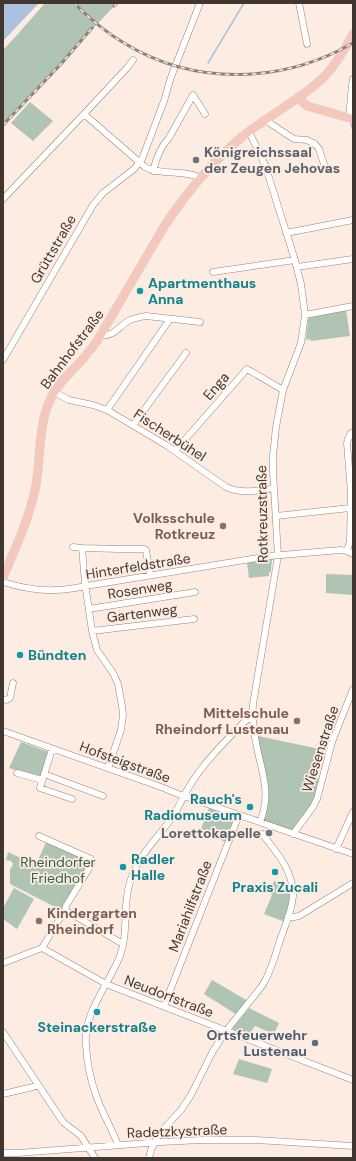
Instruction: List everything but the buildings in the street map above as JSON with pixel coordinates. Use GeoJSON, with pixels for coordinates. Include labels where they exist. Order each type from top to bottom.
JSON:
{"type":"FeatureCollection","features":[{"type":"Feature","properties":{"kind":"main road","name":"Bahnhofstraße"},"geometry":{"type":"LineString","coordinates":[[3,577],[32,502],[38,471],[43,422],[54,392],[102,335],[174,211],[200,178],[229,148],[264,120],[301,95],[324,76],[343,53],[353,34]]}},
{"type":"Feature","properties":{"kind":"main road"},"geometry":{"type":"LineString","coordinates":[[301,95],[309,100],[313,107],[351,118]]}},
{"type":"Feature","properties":{"kind":"street"},"geometry":{"type":"LineString","coordinates":[[140,162],[200,3]]}},
{"type":"Feature","properties":{"kind":"street"},"geometry":{"type":"LineString","coordinates":[[299,3],[307,44]]}},
{"type":"Feature","properties":{"kind":"street"},"geometry":{"type":"LineString","coordinates":[[3,199],[133,60]]}},
{"type":"Feature","properties":{"kind":"street"},"geometry":{"type":"LineString","coordinates":[[351,118],[353,79]]}},
{"type":"Feature","properties":{"kind":"street"},"geometry":{"type":"LineString","coordinates":[[152,171],[155,162],[193,95],[205,114]]}},
{"type":"Feature","properties":{"kind":"street"},"geometry":{"type":"LineString","coordinates":[[84,114],[142,165],[152,171],[196,176],[200,178]]}},
{"type":"Feature","properties":{"kind":"street"},"geometry":{"type":"LineString","coordinates":[[264,120],[294,139],[307,140],[315,144],[319,149],[326,170]]}},
{"type":"Feature","properties":{"kind":"street","name":"Rotkreuzstraße"},"geometry":{"type":"LineString","coordinates":[[249,132],[265,165],[296,263],[303,294],[305,315],[301,343],[284,390],[277,415],[273,456],[273,488],[278,556],[254,689],[252,718],[254,735],[266,790],[265,805],[260,822]]}},
{"type":"Feature","properties":{"kind":"street","name":"Grüttstraße"},"geometry":{"type":"LineString","coordinates":[[3,360],[93,205],[103,193],[134,169],[140,162]]}},
{"type":"Feature","properties":{"kind":"street"},"geometry":{"type":"LineString","coordinates":[[286,233],[353,220]]}},
{"type":"Feature","properties":{"kind":"street"},"geometry":{"type":"LineString","coordinates":[[214,272],[296,263],[353,259]]}},
{"type":"Feature","properties":{"kind":"street"},"geometry":{"type":"LineString","coordinates":[[305,315],[353,306]]}},
{"type":"Feature","properties":{"kind":"street"},"geometry":{"type":"LineString","coordinates":[[102,335],[107,336],[124,323],[135,318],[146,316],[200,322]]}},
{"type":"Feature","properties":{"kind":"street"},"geometry":{"type":"LineString","coordinates":[[107,410],[170,319]]}},
{"type":"Feature","properties":{"kind":"street"},"geometry":{"type":"LineString","coordinates":[[133,425],[186,353]]}},
{"type":"Feature","properties":{"kind":"street","name":"Enga"},"geometry":{"type":"LineString","coordinates":[[175,451],[247,369],[284,390]]}},
{"type":"Feature","properties":{"kind":"street","name":"Fischerbühel"},"geometry":{"type":"LineString","coordinates":[[54,392],[69,400],[93,405],[107,410],[175,451],[234,490],[242,492],[273,488]]}},
{"type":"Feature","properties":{"kind":"street"},"geometry":{"type":"LineString","coordinates":[[350,552],[350,508],[352,496],[346,443],[350,434],[353,432]]}},
{"type":"Feature","properties":{"kind":"street"},"geometry":{"type":"LineString","coordinates":[[276,516],[350,508]]}},
{"type":"Feature","properties":{"kind":"street"},"geometry":{"type":"LineString","coordinates":[[73,547],[144,549],[146,550],[150,575]]}},
{"type":"Feature","properties":{"kind":"street"},"geometry":{"type":"LineString","coordinates":[[82,548],[92,631],[97,650],[113,673],[118,684],[122,706],[123,722],[108,768]]}},
{"type":"Feature","properties":{"kind":"street","name":"Hinterfeldstraße"},"geometry":{"type":"LineString","coordinates":[[3,582],[15,586],[42,590],[56,590],[270,556],[340,550],[350,552]]}},
{"type":"Feature","properties":{"kind":"street","name":"Rosenweg"},"geometry":{"type":"LineString","coordinates":[[89,609],[195,592]]}},
{"type":"Feature","properties":{"kind":"street","name":"Gartenweg"},"geometry":{"type":"LineString","coordinates":[[92,631],[194,619]]}},
{"type":"Feature","properties":{"kind":"street"},"geometry":{"type":"LineString","coordinates":[[3,699],[6,700],[10,698],[13,683]]}},
{"type":"Feature","properties":{"kind":"street","name":"Wiesenstraße"},"geometry":{"type":"LineString","coordinates":[[293,834],[313,807],[317,799],[332,742],[353,689]]}},
{"type":"Feature","properties":{"kind":"street"},"geometry":{"type":"LineString","coordinates":[[118,1145],[97,1099],[90,1074],[85,1044],[86,1025],[91,1011],[117,963],[123,944],[127,895],[130,882],[137,864],[149,846],[170,821],[191,783],[218,749],[245,722],[252,718]]}},
{"type":"Feature","properties":{"kind":"street","name":"Hofsteigstraße"},"geometry":{"type":"LineString","coordinates":[[3,731],[353,854]]}},
{"type":"Feature","properties":{"kind":"street"},"geometry":{"type":"LineString","coordinates":[[52,749],[40,788],[72,799]]}},
{"type":"Feature","properties":{"kind":"street"},"geometry":{"type":"LineString","coordinates":[[17,773],[43,777],[103,796]]}},
{"type":"Feature","properties":{"kind":"street"},"geometry":{"type":"LineString","coordinates":[[336,849],[353,813]]}},
{"type":"Feature","properties":{"kind":"street","name":"Mariahilfstraße"},"geometry":{"type":"LineString","coordinates":[[164,1006],[239,815]]}},
{"type":"Feature","properties":{"kind":"street"},"geometry":{"type":"LineString","coordinates":[[149,1158],[158,1135],[181,1110],[191,1095],[213,1051],[226,1031],[258,993],[266,980],[288,916],[293,895],[290,877],[279,856],[262,834]]}},
{"type":"Feature","properties":{"kind":"street"},"geometry":{"type":"LineString","coordinates":[[3,963],[42,948],[91,865],[91,859],[40,836]]}},
{"type":"Feature","properties":{"kind":"street"},"geometry":{"type":"LineString","coordinates":[[288,916],[294,918],[299,916],[353,883]]}},
{"type":"Feature","properties":{"kind":"street"},"geometry":{"type":"LineString","coordinates":[[65,910],[123,944]]}},
{"type":"Feature","properties":{"kind":"street","name":"Neudorfstraße"},"geometry":{"type":"LineString","coordinates":[[42,948],[106,984],[353,1080]]}},
{"type":"Feature","properties":{"kind":"street"},"geometry":{"type":"LineString","coordinates":[[3,1032],[63,1122],[81,1136],[95,1158]]}},
{"type":"Feature","properties":{"kind":"street"},"geometry":{"type":"LineString","coordinates":[[3,1094],[38,1085]]}},
{"type":"Feature","properties":{"kind":"street","name":"Radetzkystraße"},"geometry":{"type":"LineString","coordinates":[[3,1153],[201,1140],[256,1140],[353,1146]]}},
{"type":"Feature","properties":{"kind":"green space"},"geometry":{"type":"Polygon","coordinates":[[[45,3],[117,3],[3,125],[3,50],[45,3]]]}},
{"type":"Feature","properties":{"kind":"green space"},"geometry":{"type":"Polygon","coordinates":[[[30,102],[53,121],[33,141],[11,123],[30,102]]]}},
{"type":"Feature","properties":{"kind":"green space"},"geometry":{"type":"Polygon","coordinates":[[[346,310],[350,336],[311,341],[310,339],[306,340],[308,319],[312,316],[346,310]]]}},
{"type":"Feature","properties":{"kind":"green space"},"geometry":{"type":"Polygon","coordinates":[[[269,559],[272,560],[271,572],[269,572],[269,576],[249,578],[247,563],[269,559]]]}},
{"type":"Feature","properties":{"kind":"green space"},"geometry":{"type":"Polygon","coordinates":[[[326,574],[353,575],[353,595],[326,593],[326,574]]]}},
{"type":"Feature","properties":{"kind":"green space"},"geometry":{"type":"Polygon","coordinates":[[[258,736],[324,750],[317,778],[323,780],[319,792],[293,834],[260,822],[265,809],[258,736]]]}},
{"type":"Feature","properties":{"kind":"green space"},"geometry":{"type":"Polygon","coordinates":[[[21,742],[49,752],[41,777],[39,778],[9,768],[21,742]]]}},
{"type":"Feature","properties":{"kind":"green space"},"geometry":{"type":"Polygon","coordinates":[[[209,808],[234,817],[226,842],[200,832],[209,808]]]}},
{"type":"Feature","properties":{"kind":"green space","name":"Rheindorfer Friedhof"},"geometry":{"type":"Polygon","coordinates":[[[47,840],[90,860],[61,910],[10,884],[10,869],[13,864],[11,861],[6,860],[8,852],[36,865],[47,840]]]}},
{"type":"Feature","properties":{"kind":"green space"},"geometry":{"type":"Polygon","coordinates":[[[274,881],[291,888],[291,899],[285,922],[264,914],[272,895],[270,893],[274,881]]]}},
{"type":"Feature","properties":{"kind":"green space"},"geometry":{"type":"Polygon","coordinates":[[[14,888],[34,899],[17,929],[3,919],[3,908],[14,888]]]}},
{"type":"Feature","properties":{"kind":"green space"},"geometry":{"type":"Polygon","coordinates":[[[212,980],[248,1001],[237,1015],[204,994],[212,980]]]}},
{"type":"Feature","properties":{"kind":"green space"},"geometry":{"type":"Polygon","coordinates":[[[249,1008],[279,1023],[274,1034],[255,1026],[248,1036],[234,1031],[233,1028],[249,1008]]]}},
{"type":"Feature","properties":{"kind":"green space"},"geometry":{"type":"Polygon","coordinates":[[[239,1059],[272,1069],[267,1083],[233,1074],[239,1059]]]}},
{"type":"Feature","properties":{"kind":"water"},"geometry":{"type":"Polygon","coordinates":[[[3,3],[39,3],[3,41],[3,3]]]}},
{"type":"Feature","properties":{"kind":"waterway"},"geometry":{"type":"LineString","coordinates":[[208,63],[244,3]]}},
{"type":"Feature","properties":{"kind":"waterway"},"geometry":{"type":"LineString","coordinates":[[351,124],[353,130]]}},
{"type":"Feature","properties":{"kind":"railway"},"geometry":{"type":"LineString","coordinates":[[74,3],[91,19],[124,43],[151,57],[179,67],[208,73],[238,74],[268,72],[297,66],[326,57],[353,43]]}},
{"type":"Feature","properties":{"kind":"railway"},"geometry":{"type":"LineString","coordinates":[[114,6],[117,3]]}},
{"type":"Feature","properties":{"kind":"railway"},"geometry":{"type":"LineString","coordinates":[[3,125],[61,64],[92,28]]}},
{"type":"Feature","properties":{"kind":"place","name":"Königreichssaal der Zeugen Jehovas"},"geometry":{"type":"Point","coordinates":[196,160]}},
{"type":"Feature","properties":{"kind":"place","name":"Apartmenthaus Anna"},"geometry":{"type":"Point","coordinates":[140,291]}},
{"type":"Feature","properties":{"kind":"place","name":"Volksschule Rotkreuz"},"geometry":{"type":"Point","coordinates":[223,526]}},
{"type":"Feature","properties":{"kind":"place","name":"Bündten"},"geometry":{"type":"Point","coordinates":[20,655]}},
{"type":"Feature","properties":{"kind":"place","name":"Mittelschule Rheindorf Lustenau"},"geometry":{"type":"Point","coordinates":[297,721]}},
{"type":"Feature","properties":{"kind":"place","name":"Rauch's Radiomuseum"},"geometry":{"type":"Point","coordinates":[250,807]}},
{"type":"Feature","properties":{"kind":"place","name":"Lorettokapelle"},"geometry":{"type":"Point","coordinates":[269,833]}},
{"type":"Feature","properties":{"kind":"place","name":"Radler Halle"},"geometry":{"type":"Point","coordinates":[123,867]}},
{"type":"Feature","properties":{"kind":"place","name":"Praxis Zucali"},"geometry":{"type":"Point","coordinates":[275,872]}},
{"type":"Feature","properties":{"kind":"place","name":"Kindergarten Rheindorf"},"geometry":{"type":"Point","coordinates":[39,921]}},
{"type":"Feature","properties":{"kind":"place","name":"Steinackerstraße"},"geometry":{"type":"Point","coordinates":[97,1012]}},
{"type":"Feature","properties":{"kind":"place","name":"Ortsfeuerwehr Lustenau"},"geometry":{"type":"Point","coordinates":[315,1043]}}]}
